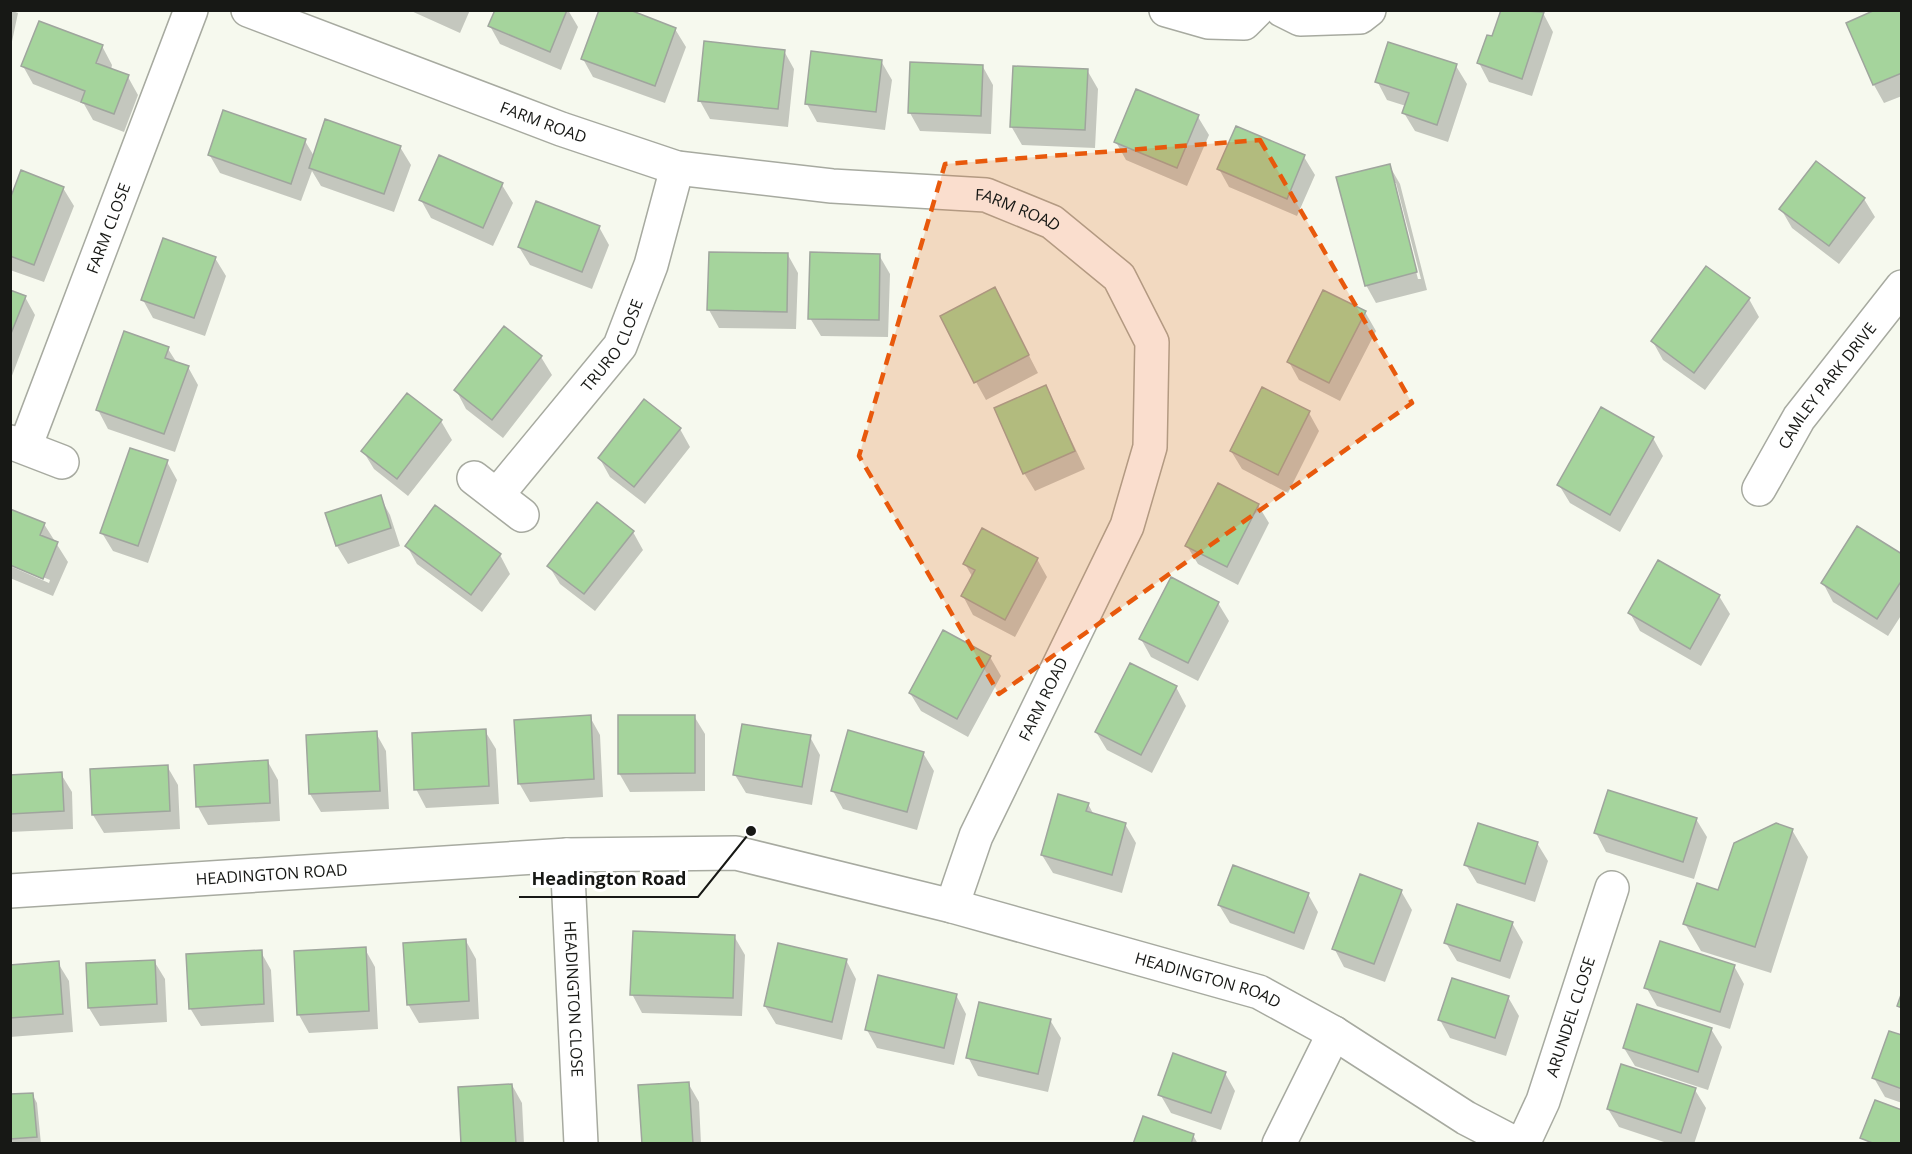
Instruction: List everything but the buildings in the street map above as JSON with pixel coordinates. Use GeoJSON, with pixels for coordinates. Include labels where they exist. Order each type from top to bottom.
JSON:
{"type":"FeatureCollection","features":[{"type":"Feature","properties":{"kind":"street","name":"FARM CLOSE"},"geometry":{"type":"LineString","coordinates":[[62,462],[18,445],[191,10]]}},
{"type":"Feature","properties":{"kind":"street","name":"FARM ROAD"},"geometry":{"type":"LineString","coordinates":[[248,10],[561,129],[677,168],[832,186],[986,195],[1052,222],[1119,277],[1152,342],[1150,447],[1127,526],[976,836],[952,906]]}},
{"type":"Feature","properties":{"kind":"street"},"geometry":{"type":"LineString","coordinates":[[1166,10],[1208,22],[1244,23],[1257,10]]}},
{"type":"Feature","properties":{"kind":"street"},"geometry":{"type":"LineString","coordinates":[[1282,10],[1300,19],[1360,17],[1369,10]]}},
{"type":"Feature","properties":{"kind":"street","name":"TRURO CLOSE"},"geometry":{"type":"LineString","coordinates":[[522,515],[486,486],[620,345],[651,265],[677,168]]}},
{"type":"Feature","properties":{"kind":"street","name":"CAMLEY PARK DRIVE"},"geometry":{"type":"LineString","coordinates":[[1759,489],[1799,418],[1902,287]]}},
{"type":"Feature","properties":{"kind":"street","name":"HEADINGTON ROAD"},"geometry":{"type":"LineString","coordinates":[[10,891],[567,855],[736,853],[952,906],[1259,992],[1334,1033],[1466,1118],[1516,1143]]}},
{"type":"Feature","properties":{"kind":"street","name":"HEADINGTON CLOSE"},"geometry":{"type":"LineString","coordinates":[[567,855],[581,1143]]}},
{"type":"Feature","properties":{"kind":"street","name":"ARUNDEL CLOSE"},"geometry":{"type":"LineString","coordinates":[[1523,1143],[1543,1101],[1609,887]]}},
{"type":"Feature","properties":{"kind":"street"},"geometry":{"type":"LineString","coordinates":[[1279,1143],[1334,1033]]}},
{"type":"Feature","properties":{"kind":"highlighted area"},"geometry":{"type":"Polygon","coordinates":[[[1260,140],[1412,403],[999,694],[859,456],[945,164],[1260,140]]]}},
{"type":"Feature","properties":{"kind":"place","name":"Headington Road"},"geometry":{"type":"Point","coordinates":[751,831]}}]}
